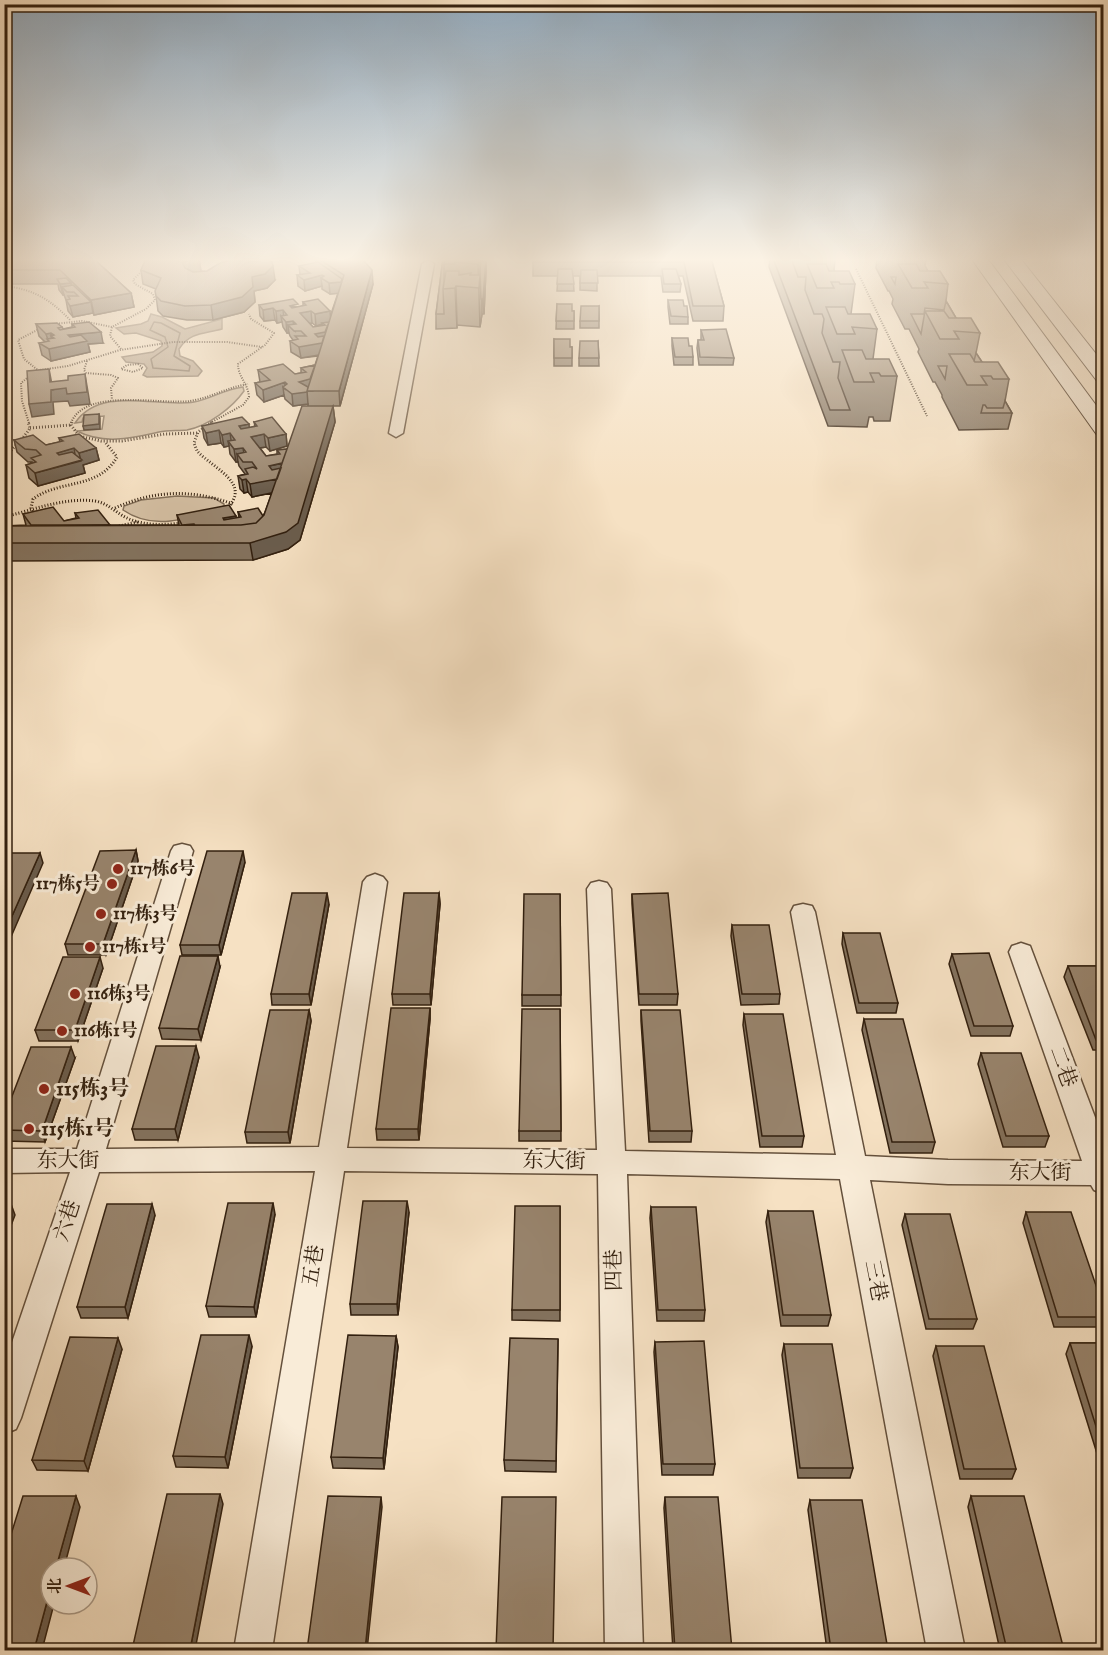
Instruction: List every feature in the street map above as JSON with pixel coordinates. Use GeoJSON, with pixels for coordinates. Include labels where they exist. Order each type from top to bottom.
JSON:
{"type":"FeatureCollection","features":[{"type":"Feature","properties":{"kind":"main road"},"geometry":{"type":"LineString","coordinates":[[1035,335],[1104,430]]}},
{"type":"Feature","properties":{"kind":"main road"},"geometry":{"type":"LineString","coordinates":[[1073,335],[1104,376]]}},
{"type":"Feature","properties":{"kind":"street"},"geometry":{"type":"LineString","coordinates":[[396,433],[415,335]]}},
{"type":"Feature","properties":{"kind":"street","name":"六巷"},"geometry":{"type":"LineString","coordinates":[[4,1418],[88,1161],[182,851]]}},
{"type":"Feature","properties":{"kind":"street","name":"五巷"},"geometry":{"type":"LineString","coordinates":[[253,1650],[375,882]]}},
{"type":"Feature","properties":{"kind":"street","name":"四巷"},"geometry":{"type":"LineString","coordinates":[[599,889],[611,1163],[624,1650]]}},
{"type":"Feature","properties":{"kind":"street","name":"三巷"},"geometry":{"type":"LineString","coordinates":[[803,912],[946,1650]]}},
{"type":"Feature","properties":{"kind":"street","name":"二巷"},"geometry":{"type":"LineString","coordinates":[[1021,951],[1103,1176]]}},
{"type":"Feature","properties":{"kind":"street","name":"东大街"},"geometry":{"type":"LineString","coordinates":[[4,1161],[331,1159],[853,1168],[1103,1176]]}},
{"type":"Feature","properties":{"kind":"path"},"geometry":{"type":"LineString","coordinates":[[25,335],[18,340],[18,348],[23,358],[39,370]]}},
{"type":"Feature","properties":{"kind":"path"},"geometry":{"type":"LineString","coordinates":[[110,335],[121,349]]}},
{"type":"Feature","properties":{"kind":"path"},"geometry":{"type":"LineString","coordinates":[[224,511],[233,504],[237,496],[233,482],[195,448],[194,442],[209,422],[234,411],[246,401],[249,391],[248,384],[238,372],[238,364],[262,347],[273,335]]}},
{"type":"Feature","properties":{"kind":"path"},"geometry":{"type":"LineString","coordinates":[[888,335],[927,416]]}},
{"type":"Feature","properties":{"kind":"path"},"geometry":{"type":"LineString","coordinates":[[4,460],[8,453],[23,440],[30,428],[22,401],[21,383],[39,370],[73,365],[121,349],[159,344],[240,342],[262,347]]}},
{"type":"Feature","properties":{"kind":"path"},"geometry":{"type":"LineString","coordinates":[[88,360],[85,365],[86,373],[114,376],[119,380],[111,388],[112,400]]}},
{"type":"Feature","properties":{"kind":"path"},"geometry":{"type":"LineString","coordinates":[[114,376],[123,371],[136,372],[144,367],[130,364],[122,368],[123,371]]}},
{"type":"Feature","properties":{"kind":"path"},"geometry":{"type":"LineString","coordinates":[[199,433],[168,434],[123,442],[105,442],[79,436],[71,425],[71,419],[78,413],[112,400],[132,398],[168,402],[192,401],[227,388],[248,384]]}},
{"type":"Feature","properties":{"kind":"path"},"geometry":{"type":"LineString","coordinates":[[30,428],[71,425]]}},
{"type":"Feature","properties":{"kind":"path"},"geometry":{"type":"LineString","coordinates":[[33,511],[31,508],[33,499],[41,494],[101,475],[115,463],[117,457],[105,442]]}},
{"type":"Feature","properties":{"kind":"path"},"geometry":{"type":"LineString","coordinates":[[115,508],[132,499],[172,492],[216,497],[233,504]]}},
{"type":"Feature","properties":{"kind":"path"},"geometry":{"type":"LineString","coordinates":[[4,517],[74,502],[96,501],[115,508],[125,517],[140,522],[150,524],[190,521]]}},
{"type":"Feature","properties":{"kind":"path"},"geometry":{"type":"LineString","coordinates":[[74,502],[78,508]]}},
{"type":"Feature","properties":{"kind":"path"},"geometry":{"type":"LineString","coordinates":[[112,528],[140,522]]}},
{"type":"Feature","properties":{"kind":"path"},"geometry":{"type":"LineString","coordinates":[[146,532],[150,524]]}},
{"type":"Feature","properties":{"kind":"shaded area"},"geometry":{"type":"Polygon","coordinates":[[[243,387],[244,391],[226,410],[203,425],[187,430],[162,431],[128,438],[108,439],[77,431],[102,429],[104,416],[83,418],[82,422],[75,423],[86,411],[114,401],[194,402],[243,387]]]}},
{"type":"Feature","properties":{"kind":"shaded area"},"geometry":{"type":"Polygon","coordinates":[[[177,496],[214,498],[224,506],[186,518],[160,522],[135,517],[123,510],[124,506],[141,500],[177,496]]]}},
{"type":"Feature","properties":{"kind":"water"},"geometry":{"type":"Polygon","coordinates":[[[143,335],[197,335],[188,339],[179,349],[180,356],[193,361],[202,371],[198,376],[147,377],[143,375],[147,368],[144,364],[126,362],[122,357],[153,352],[162,346],[161,341],[143,335]]]}},
{"type":"Feature","properties":{"kind":"building"},"geometry":{"type":"Polygon","coordinates":[[[81,335],[87,341],[49,349],[39,343],[54,338],[51,336],[81,335]]]}},
{"type":"Feature","properties":{"kind":"building"},"geometry":{"type":"Polygon","coordinates":[[[325,335],[354,335],[339,391],[307,391],[325,335]]]}},
{"type":"Feature","properties":{"kind":"building"},"geometry":{"type":"Polygon","coordinates":[[[703,335],[728,335],[734,358],[700,357],[698,340],[704,340],[703,335]]]}},
{"type":"Feature","properties":{"kind":"building"},"geometry":{"type":"Polygon","coordinates":[[[802,335],[823,335],[833,362],[840,362],[838,378],[850,410],[830,410],[802,335]]]}},
{"type":"Feature","properties":{"kind":"building"},"geometry":{"type":"Polygon","coordinates":[[[938,335],[957,335],[959,339],[940,339],[938,335]]]}},
{"type":"Feature","properties":{"kind":"building"},"geometry":{"type":"Polygon","coordinates":[[[295,336],[324,336],[322,343],[299,347],[290,341],[298,339],[295,336]]]}},
{"type":"Feature","properties":{"kind":"building"},"geometry":{"type":"Polygon","coordinates":[[[672,338],[688,338],[689,346],[692,346],[693,357],[675,357],[672,338]]]}},
{"type":"Feature","properties":{"kind":"building"},"geometry":{"type":"Polygon","coordinates":[[[554,339],[570,339],[572,358],[554,358],[554,339]]]}},
{"type":"Feature","properties":{"kind":"building"},"geometry":{"type":"Polygon","coordinates":[[[580,341],[598,341],[599,358],[579,358],[580,341]]]}},
{"type":"Feature","properties":{"kind":"building"},"geometry":{"type":"Polygon","coordinates":[[[842,350],[862,350],[866,359],[889,359],[897,376],[870,373],[874,382],[854,382],[842,350]]]}},
{"type":"Feature","properties":{"kind":"building"},"geometry":{"type":"Polygon","coordinates":[[[976,353],[982,362],[974,361],[976,353]]]}},
{"type":"Feature","properties":{"kind":"building"},"geometry":{"type":"Polygon","coordinates":[[[949,354],[970,354],[975,362],[998,362],[1009,379],[981,376],[987,385],[967,385],[949,354]]]}},
{"type":"Feature","properties":{"kind":"building"},"geometry":{"type":"Polygon","coordinates":[[[283,364],[295,374],[306,372],[301,368],[315,365],[310,379],[299,382],[308,387],[307,392],[292,394],[283,387],[287,384],[285,382],[263,390],[255,383],[270,380],[258,370],[283,364]]]}},
{"type":"Feature","properties":{"kind":"building"},"geometry":{"type":"Polygon","coordinates":[[[938,366],[947,366],[945,379],[938,366]]]}},
{"type":"Feature","properties":{"kind":"building"},"geometry":{"type":"Polygon","coordinates":[[[49,369],[50,382],[68,380],[68,376],[85,374],[87,392],[67,394],[66,388],[51,390],[51,402],[29,404],[27,371],[49,369]]]}},
{"type":"Feature","properties":{"kind":"building"},"geometry":{"type":"Polygon","coordinates":[[[1005,401],[1012,413],[981,413],[983,405],[987,408],[1003,408],[1005,401]]]}},
{"type":"Feature","properties":{"kind":"building"},"geometry":{"type":"Polygon","coordinates":[[[302,406],[333,406],[298,523],[286,532],[250,543],[4,543],[4,526],[241,525],[256,523],[264,515],[302,406]]]}},
{"type":"Feature","properties":{"kind":"building"},"geometry":{"type":"Polygon","coordinates":[[[99,414],[99,424],[83,426],[84,415],[99,414]]]}},
{"type":"Feature","properties":{"kind":"building"},"geometry":{"type":"Polygon","coordinates":[[[242,417],[249,424],[239,426],[241,429],[257,426],[254,422],[272,417],[286,434],[268,438],[264,434],[251,437],[266,456],[280,454],[277,450],[287,449],[282,463],[269,466],[272,470],[281,468],[277,479],[250,484],[246,479],[242,480],[238,476],[248,474],[245,469],[253,467],[257,469],[252,462],[243,462],[237,454],[246,452],[243,448],[234,449],[228,441],[235,440],[230,433],[222,435],[219,430],[206,433],[202,426],[242,417]]]}},
{"type":"Feature","properties":{"kind":"building"},"geometry":{"type":"Polygon","coordinates":[[[79,434],[96,448],[79,453],[74,448],[57,453],[59,455],[72,452],[82,460],[35,473],[26,465],[36,462],[31,458],[41,455],[36,450],[25,449],[14,440],[33,435],[46,445],[63,441],[59,438],[79,434]]]}},
{"type":"Feature","properties":{"kind":"building"},"geometry":{"type":"Polygon","coordinates":[[[229,505],[236,516],[223,518],[224,520],[241,517],[238,512],[258,508],[263,516],[256,523],[241,525],[182,525],[177,515],[229,505]]]}},
{"type":"Feature","properties":{"kind":"building"},"geometry":{"type":"Polygon","coordinates":[[[53,507],[64,521],[79,518],[75,513],[98,510],[110,525],[31,525],[23,514],[53,507]]]}},
{"type":"Feature","properties":{"kind":"building"},"geometry":{"type":"Polygon","coordinates":[[[136,850],[103,944],[65,944],[100,851],[136,850]]]}},
{"type":"Feature","properties":{"kind":"building"},"geometry":{"type":"Polygon","coordinates":[[[207,851],[243,851],[219,945],[180,945],[207,851]]]}},
{"type":"Feature","properties":{"kind":"building"},"geometry":{"type":"Polygon","coordinates":[[[4,853],[40,853],[4,934],[4,853]]]}},
{"type":"Feature","properties":{"kind":"building"},"geometry":{"type":"Polygon","coordinates":[[[292,893],[327,893],[309,994],[271,994],[292,893]]]}},
{"type":"Feature","properties":{"kind":"building"},"geometry":{"type":"Polygon","coordinates":[[[404,893],[439,893],[430,994],[392,994],[404,893]]]}},
{"type":"Feature","properties":{"kind":"building"},"geometry":{"type":"Polygon","coordinates":[[[668,893],[678,994],[639,994],[632,894],[668,893]]]}},
{"type":"Feature","properties":{"kind":"building"},"geometry":{"type":"Polygon","coordinates":[[[524,894],[560,894],[561,995],[522,995],[524,894]]]}},
{"type":"Feature","properties":{"kind":"building"},"geometry":{"type":"Polygon","coordinates":[[[732,925],[769,925],[780,994],[742,994],[732,925]]]}},
{"type":"Feature","properties":{"kind":"building"},"geometry":{"type":"Polygon","coordinates":[[[843,933],[880,933],[898,1003],[859,1003],[843,933]]]}},
{"type":"Feature","properties":{"kind":"building"},"geometry":{"type":"Polygon","coordinates":[[[989,953],[1013,1026],[974,1026],[952,954],[989,953]]]}},
{"type":"Feature","properties":{"kind":"building"},"geometry":{"type":"Polygon","coordinates":[[[180,956],[218,956],[198,1029],[159,1028],[180,956]]]}},
{"type":"Feature","properties":{"kind":"building"},"geometry":{"type":"Polygon","coordinates":[[[63,957],[100,957],[75,1030],[35,1030],[63,957]]]}},
{"type":"Feature","properties":{"kind":"building"},"geometry":{"type":"Polygon","coordinates":[[[1068,966],[1104,966],[1104,1040],[1096,1040],[1068,966]]]}},
{"type":"Feature","properties":{"kind":"building"},"geometry":{"type":"Polygon","coordinates":[[[391,1008],[430,1008],[418,1129],[376,1129],[391,1008]]]}},
{"type":"Feature","properties":{"kind":"building"},"geometry":{"type":"Polygon","coordinates":[[[522,1009],[560,1009],[561,1131],[519,1131],[522,1009]]]}},
{"type":"Feature","properties":{"kind":"building"},"geometry":{"type":"Polygon","coordinates":[[[270,1010],[309,1010],[288,1132],[245,1132],[270,1010]]]}},
{"type":"Feature","properties":{"kind":"building"},"geometry":{"type":"Polygon","coordinates":[[[641,1010],[680,1010],[692,1131],[650,1131],[641,1010]]]}},
{"type":"Feature","properties":{"kind":"building"},"geometry":{"type":"Polygon","coordinates":[[[744,1014],[783,1014],[804,1136],[762,1136],[744,1014]]]}},
{"type":"Feature","properties":{"kind":"building"},"geometry":{"type":"Polygon","coordinates":[[[864,1019],[903,1019],[935,1142],[892,1142],[864,1019]]]}},
{"type":"Feature","properties":{"kind":"building"},"geometry":{"type":"Polygon","coordinates":[[[156,1046],[196,1046],[175,1129],[132,1129],[156,1046]]]}},
{"type":"Feature","properties":{"kind":"building"},"geometry":{"type":"Polygon","coordinates":[[[31,1047],[71,1047],[42,1131],[4,1130],[4,1117],[31,1047]]]}},
{"type":"Feature","properties":{"kind":"building"},"geometry":{"type":"Polygon","coordinates":[[[981,1053],[1021,1053],[1049,1136],[1006,1136],[981,1053]]]}},
{"type":"Feature","properties":{"kind":"building"},"geometry":{"type":"Polygon","coordinates":[[[363,1201],[407,1201],[397,1304],[350,1304],[363,1201]]]}},
{"type":"Feature","properties":{"kind":"building"},"geometry":{"type":"Polygon","coordinates":[[[228,1203],[273,1203],[254,1307],[206,1306],[228,1203]]]}},
{"type":"Feature","properties":{"kind":"building"},"geometry":{"type":"Polygon","coordinates":[[[4,1204],[11,1204],[4,1222],[4,1204]]]}},
{"type":"Feature","properties":{"kind":"building"},"geometry":{"type":"Polygon","coordinates":[[[107,1204],[152,1204],[125,1307],[77,1307],[107,1204]]]}},
{"type":"Feature","properties":{"kind":"building"},"geometry":{"type":"Polygon","coordinates":[[[515,1206],[560,1206],[560,1310],[512,1310],[515,1206]]]}},
{"type":"Feature","properties":{"kind":"building"},"geometry":{"type":"Polygon","coordinates":[[[651,1207],[696,1207],[705,1310],[658,1310],[651,1207]]]}},
{"type":"Feature","properties":{"kind":"building"},"geometry":{"type":"Polygon","coordinates":[[[768,1211],[813,1211],[831,1315],[783,1315],[768,1211]]]}},
{"type":"Feature","properties":{"kind":"building"},"geometry":{"type":"Polygon","coordinates":[[[1026,1212],[1071,1212],[1104,1309],[1104,1317],[1058,1317],[1026,1212]]]}},
{"type":"Feature","properties":{"kind":"building"},"geometry":{"type":"Polygon","coordinates":[[[905,1214],[950,1214],[977,1319],[929,1319],[905,1214]]]}},
{"type":"Feature","properties":{"kind":"building"},"geometry":{"type":"Polygon","coordinates":[[[201,1335],[249,1335],[225,1457],[173,1456],[201,1335]]]}},
{"type":"Feature","properties":{"kind":"building"},"geometry":{"type":"Polygon","coordinates":[[[348,1335],[396,1336],[383,1458],[331,1457],[348,1335]]]}},
{"type":"Feature","properties":{"kind":"building"},"geometry":{"type":"Polygon","coordinates":[[[70,1337],[118,1338],[84,1461],[32,1460],[70,1337]]]}},
{"type":"Feature","properties":{"kind":"building"},"geometry":{"type":"Polygon","coordinates":[[[510,1338],[558,1339],[556,1461],[504,1460],[510,1338]]]}},
{"type":"Feature","properties":{"kind":"building"},"geometry":{"type":"Polygon","coordinates":[[[704,1341],[715,1464],[663,1464],[655,1342],[704,1341]]]}},
{"type":"Feature","properties":{"kind":"building"},"geometry":{"type":"Polygon","coordinates":[[[1070,1343],[1104,1343],[1104,1452],[1070,1343]]]}},
{"type":"Feature","properties":{"kind":"building"},"geometry":{"type":"Polygon","coordinates":[[[784,1344],[832,1344],[853,1468],[800,1468],[784,1344]]]}},
{"type":"Feature","properties":{"kind":"building"},"geometry":{"type":"Polygon","coordinates":[[[936,1346],[984,1346],[1016,1469],[964,1469],[936,1346]]]}},
{"type":"Feature","properties":{"kind":"building"},"geometry":{"type":"Polygon","coordinates":[[[167,1494],[220,1494],[190,1650],[132,1650],[167,1494]]]}},
{"type":"Feature","properties":{"kind":"building"},"geometry":{"type":"Polygon","coordinates":[[[23,1496],[76,1496],[59,1556],[39,1556],[39,1616],[43,1616],[34,1650],[4,1650],[4,1557],[23,1496]]]}},
{"type":"Feature","properties":{"kind":"building"},"geometry":{"type":"Polygon","coordinates":[[[328,1496],[381,1497],[365,1650],[307,1650],[328,1496]]]}},
{"type":"Feature","properties":{"kind":"building"},"geometry":{"type":"Polygon","coordinates":[[[971,1496],[1024,1496],[1064,1650],[1007,1650],[971,1496]]]}},
{"type":"Feature","properties":{"kind":"building"},"geometry":{"type":"Polygon","coordinates":[[[502,1497],[556,1497],[553,1650],[496,1650],[502,1497]]]}},
{"type":"Feature","properties":{"kind":"building"},"geometry":{"type":"Polygon","coordinates":[[[665,1497],[718,1497],[732,1650],[675,1650],[665,1497]]]}},
{"type":"Feature","properties":{"kind":"building"},"geometry":{"type":"Polygon","coordinates":[[[810,1500],[862,1500],[888,1650],[831,1650],[810,1500]]]}},
{"type":"Feature","properties":{"kind":"place","name":"117栋6号"},"geometry":{"type":"Point","coordinates":[118,869]}},
{"type":"Feature","properties":{"kind":"place","name":"117栋5号"},"geometry":{"type":"Point","coordinates":[112,884]}},
{"type":"Feature","properties":{"kind":"place","name":"117栋3号"},"geometry":{"type":"Point","coordinates":[101,914]}},
{"type":"Feature","properties":{"kind":"place","name":"117栋1号"},"geometry":{"type":"Point","coordinates":[90,947]}},
{"type":"Feature","properties":{"kind":"place","name":"116栋3号"},"geometry":{"type":"Point","coordinates":[75,994]}},
{"type":"Feature","properties":{"kind":"place","name":"116栋1号"},"geometry":{"type":"Point","coordinates":[62,1031]}},
{"type":"Feature","properties":{"kind":"place","name":"115栋3号"},"geometry":{"type":"Point","coordinates":[44,1089]}},
{"type":"Feature","properties":{"kind":"place","name":"115栋1号"},"geometry":{"type":"Point","coordinates":[29,1129]}}]}
